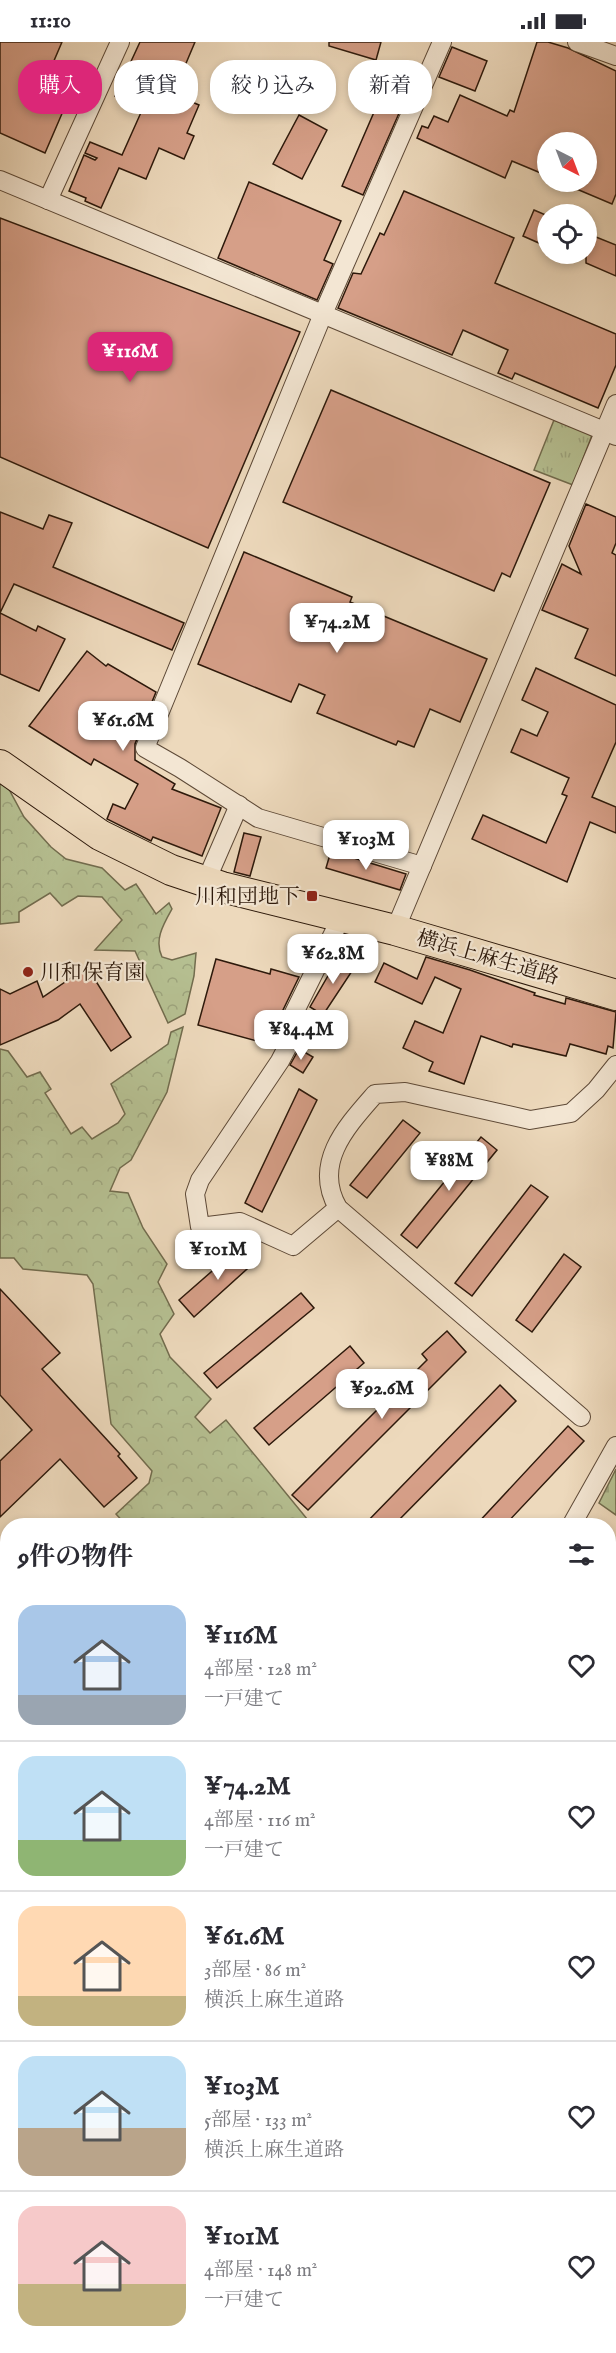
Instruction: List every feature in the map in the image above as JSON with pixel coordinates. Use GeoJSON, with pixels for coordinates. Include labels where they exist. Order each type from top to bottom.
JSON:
{"type":"FeatureCollection","features":[{"type":"Feature","properties":{"kind":"main road","name":"横浜上麻生道路"},"geometry":{"type":"LineString","coordinates":[[0,765],[100,835],[171,870],[395,930],[616,995]]}},
{"type":"Feature","properties":{"kind":"street"},"geometry":{"type":"LineString","coordinates":[[48,200],[120,42]]}},
{"type":"Feature","properties":{"kind":"street"},"geometry":{"type":"LineString","coordinates":[[422,866],[258,818],[145,748],[322,314],[442,42]]}},
{"type":"Feature","properties":{"kind":"street"},"geometry":{"type":"LineString","coordinates":[[577,42],[616,56]]}},
{"type":"Feature","properties":{"kind":"street"},"geometry":{"type":"LineString","coordinates":[[0,180],[610,434]]}},
{"type":"Feature","properties":{"kind":"street"},"geometry":{"type":"LineString","coordinates":[[395,930],[610,434],[616,404]]}},
{"type":"Feature","properties":{"kind":"street"},"geometry":{"type":"LineString","coordinates":[[206,881],[238,805]]}},
{"type":"Feature","properties":{"kind":"street"},"geometry":{"type":"LineString","coordinates":[[338,1208],[293,1246],[240,1222],[200,1227],[195,1194],[200,1180],[280,1061],[291,1040],[293,1015],[342,916]]}},
{"type":"Feature","properties":{"kind":"street"},"geometry":{"type":"LineString","coordinates":[[581,1417],[338,1208],[330,1188],[328,1168],[334,1149],[348,1125],[375,1094],[405,1092],[530,1120],[571,1113],[596,1090],[616,1065]]}},
{"type":"Feature","properties":{"kind":"street"},"geometry":{"type":"LineString","coordinates":[[576,1518],[616,1446]]}},
{"type":"Feature","properties":{"kind":"green space"},"geometry":{"type":"Polygon","coordinates":[[[554,420],[592,435],[573,485],[534,470],[554,420]]]}},
{"type":"Feature","properties":{"kind":"green space"},"geometry":{"type":"Polygon","coordinates":[[[0,778],[5,782],[24,817],[51,847],[66,859],[102,868],[125,890],[136,884],[156,914],[169,903],[172,909],[159,939],[162,957],[172,960],[196,953],[194,976],[185,1014],[168,1023],[135,951],[95,950],[122,920],[102,897],[78,896],[62,906],[50,893],[19,912],[19,922],[0,924],[0,778]]]}},
{"type":"Feature","properties":{"kind":"green space"},"geometry":{"type":"Polygon","coordinates":[[[183,1027],[167,1092],[131,1160],[120,1168],[110,1191],[128,1193],[143,1228],[167,1264],[158,1282],[174,1314],[160,1334],[170,1357],[211,1399],[195,1417],[210,1433],[226,1420],[306,1518],[120,1518],[116,1514],[149,1483],[152,1471],[111,1424],[93,1284],[87,1275],[23,1269],[14,1258],[0,1258],[0,1049],[8,1051],[27,1077],[40,1072],[51,1089],[45,1093],[71,1134],[82,1127],[92,1139],[118,1123],[125,1114],[111,1084],[168,1044],[171,1032],[183,1027]]]}},
{"type":"Feature","properties":{"kind":"green space"},"geometry":{"type":"Polygon","coordinates":[[[616,1469],[616,1515],[599,1503],[616,1469]]]}},
{"type":"Feature","properties":{"kind":"building"},"geometry":{"type":"Polygon","coordinates":[[[0,42],[62,42],[54,60],[18,60],[18,114],[62,114],[45,153],[0,133],[0,42]]]}},
{"type":"Feature","properties":{"kind":"building"},"geometry":{"type":"Polygon","coordinates":[[[140,42],[195,42],[187,60],[132,60],[140,42]]]}},
{"type":"Feature","properties":{"kind":"building"},"geometry":{"type":"Polygon","coordinates":[[[329,42],[381,42],[376,60],[329,46],[329,42]]]}},
{"type":"Feature","properties":{"kind":"building"},"geometry":{"type":"Polygon","coordinates":[[[537,42],[548,42],[568,48],[616,71],[616,194],[612,204],[584,192],[597,192],[597,132],[537,132],[537,171],[512,161],[505,178],[417,138],[422,126],[428,128],[434,116],[448,122],[460,95],[507,116],[510,110],[514,112],[537,42]]]}},
{"type":"Feature","properties":{"kind":"building"},"geometry":{"type":"Polygon","coordinates":[[[452,47],[487,61],[475,91],[439,77],[452,47]]]}},
{"type":"Feature","properties":{"kind":"building"},"geometry":{"type":"Polygon","coordinates":[[[140,114],[195,114],[187,133],[194,136],[184,159],[159,148],[146,179],[119,168],[101,208],[69,191],[84,155],[95,160],[97,158],[85,153],[90,142],[122,155],[140,114]]]}},
{"type":"Feature","properties":{"kind":"building"},"geometry":{"type":"Polygon","coordinates":[[[373,114],[399,114],[363,195],[342,186],[373,114]]]}},
{"type":"Feature","properties":{"kind":"building"},"geometry":{"type":"Polygon","coordinates":[[[299,115],[327,130],[302,179],[273,164],[299,115]]]}},
{"type":"Feature","properties":{"kind":"building"},"geometry":{"type":"Polygon","coordinates":[[[249,182],[341,221],[324,260],[333,264],[317,300],[218,258],[249,182]]]}},
{"type":"Feature","properties":{"kind":"building"},"geometry":{"type":"Polygon","coordinates":[[[404,191],[514,238],[495,283],[616,334],[616,365],[598,408],[515,373],[512,379],[498,373],[508,350],[463,330],[452,355],[338,308],[353,273],[361,274],[380,233],[384,235],[404,191]]]}},
{"type":"Feature","properties":{"kind":"building"},"geometry":{"type":"Polygon","coordinates":[[[534,210],[537,211],[537,242],[523,236],[534,210]]]}},
{"type":"Feature","properties":{"kind":"building"},"geometry":{"type":"Polygon","coordinates":[[[0,218],[300,332],[208,548],[0,457],[0,218]]]}},
{"type":"Feature","properties":{"kind":"building"},"geometry":{"type":"Polygon","coordinates":[[[597,237],[616,245],[616,276],[588,264],[597,264],[597,237]]]}},
{"type":"Feature","properties":{"kind":"building"},"geometry":{"type":"Polygon","coordinates":[[[331,390],[550,483],[510,577],[502,573],[494,591],[283,502],[331,390]]]}},
{"type":"Feature","properties":{"kind":"building"},"geometry":{"type":"Polygon","coordinates":[[[586,504],[616,517],[616,543],[612,553],[616,555],[616,676],[575,658],[588,629],[542,610],[562,564],[581,574],[569,546],[586,504]]]}},
{"type":"Feature","properties":{"kind":"building"},"geometry":{"type":"Polygon","coordinates":[[[0,512],[43,529],[49,515],[72,523],[53,567],[184,623],[172,650],[14,584],[0,613],[0,512]]]}},
{"type":"Feature","properties":{"kind":"building"},"geometry":{"type":"Polygon","coordinates":[[[244,552],[352,597],[350,602],[487,659],[460,722],[430,709],[414,747],[398,741],[396,745],[317,713],[325,695],[299,684],[291,702],[198,664],[244,552]]]}},
{"type":"Feature","properties":{"kind":"building"},"geometry":{"type":"Polygon","coordinates":[[[0,613],[36,631],[38,626],[65,639],[39,691],[0,674],[0,613]]]}},
{"type":"Feature","properties":{"kind":"building"},"geometry":{"type":"Polygon","coordinates":[[[87,651],[106,666],[108,664],[156,692],[135,744],[135,760],[175,784],[172,789],[221,808],[202,856],[153,837],[151,841],[107,819],[113,804],[125,809],[138,784],[94,759],[91,765],[29,726],[87,651]]]}},
{"type":"Feature","properties":{"kind":"building"},"geometry":{"type":"Polygon","coordinates":[[[536,668],[616,705],[616,742],[592,797],[616,807],[616,833],[590,822],[567,882],[472,839],[483,815],[546,843],[567,796],[562,794],[569,778],[511,752],[521,729],[537,736],[548,712],[522,700],[536,668]]]}},
{"type":"Feature","properties":{"kind":"building"},"geometry":{"type":"Polygon","coordinates":[[[244,833],[261,837],[250,876],[234,872],[244,833]]]}},
{"type":"Feature","properties":{"kind":"building"},"geometry":{"type":"Polygon","coordinates":[[[331,851],[406,874],[400,890],[326,868],[331,851]]]}},
{"type":"Feature","properties":{"kind":"building"},"geometry":{"type":"Polygon","coordinates":[[[345,935],[357,938],[351,953],[338,949],[345,935]]]}},
{"type":"Feature","properties":{"kind":"building"},"geometry":{"type":"Polygon","coordinates":[[[340,955],[356,965],[323,1015],[310,1007],[340,955]]]}},
{"type":"Feature","properties":{"kind":"building"},"geometry":{"type":"Polygon","coordinates":[[[426,957],[565,1004],[566,998],[616,1012],[613,1048],[608,1046],[606,1054],[570,1044],[566,1056],[513,1044],[512,1047],[481,1036],[464,1084],[429,1071],[433,1062],[403,1048],[415,1021],[443,1033],[461,989],[435,977],[422,1004],[375,982],[384,963],[417,979],[426,957]]]}},
{"type":"Feature","properties":{"kind":"building"},"geometry":{"type":"Polygon","coordinates":[[[216,959],[270,974],[271,969],[299,977],[283,1010],[280,1035],[275,1046],[198,1025],[216,959]]]}},
{"type":"Feature","properties":{"kind":"building"},"geometry":{"type":"Polygon","coordinates":[[[87,967],[131,1037],[111,1051],[80,1004],[58,1020],[0,1045],[0,989],[10,994],[37,981],[43,997],[87,967]]]}},
{"type":"Feature","properties":{"kind":"building"},"geometry":{"type":"Polygon","coordinates":[[[299,1049],[313,1057],[303,1073],[290,1065],[299,1049]]]}},
{"type":"Feature","properties":{"kind":"building"},"geometry":{"type":"Polygon","coordinates":[[[299,1089],[317,1100],[262,1212],[245,1203],[299,1089]]]}},
{"type":"Feature","properties":{"kind":"building"},"geometry":{"type":"Polygon","coordinates":[[[403,1120],[420,1133],[367,1198],[350,1185],[403,1120]]]}},
{"type":"Feature","properties":{"kind":"building"},"geometry":{"type":"Polygon","coordinates":[[[481,1137],[497,1150],[417,1248],[401,1235],[481,1137]]]}},
{"type":"Feature","properties":{"kind":"building"},"geometry":{"type":"Polygon","coordinates":[[[531,1185],[548,1197],[472,1296],[455,1283],[531,1185]]]}},
{"type":"Feature","properties":{"kind":"building"},"geometry":{"type":"Polygon","coordinates":[[[243,1244],[257,1260],[194,1317],[179,1300],[243,1244]]]}},
{"type":"Feature","properties":{"kind":"building"},"geometry":{"type":"Polygon","coordinates":[[[564,1254],[581,1267],[532,1332],[516,1320],[564,1254]]]}},
{"type":"Feature","properties":{"kind":"building"},"geometry":{"type":"Polygon","coordinates":[[[0,1289],[60,1353],[42,1369],[120,1454],[118,1456],[137,1478],[104,1507],[60,1459],[0,1517],[0,1461],[32,1430],[0,1395],[0,1289]]]}},
{"type":"Feature","properties":{"kind":"building"},"geometry":{"type":"Polygon","coordinates":[[[301,1293],[314,1308],[217,1388],[204,1373],[301,1293]]]}},
{"type":"Feature","properties":{"kind":"building"},"geometry":{"type":"Polygon","coordinates":[[[447,1331],[466,1352],[308,1510],[292,1495],[427,1360],[422,1354],[447,1331]]]}},
{"type":"Feature","properties":{"kind":"building"},"geometry":{"type":"Polygon","coordinates":[[[350,1346],[364,1363],[269,1445],[254,1428],[350,1346]]]}},
{"type":"Feature","properties":{"kind":"building"},"geometry":{"type":"Polygon","coordinates":[[[500,1385],[516,1401],[401,1518],[371,1518],[500,1385]]]}},
{"type":"Feature","properties":{"kind":"building"},"geometry":{"type":"Polygon","coordinates":[[[568,1426],[584,1441],[512,1518],[482,1518],[568,1426]]]}},
{"type":"Feature","properties":{"kind":"place","name":"川和団地下"},"geometry":{"type":"Point","coordinates":[312,896]}},
{"type":"Feature","properties":{"kind":"place","name":"川和保育園"},"geometry":{"type":"Point","coordinates":[28,972]}}]}
